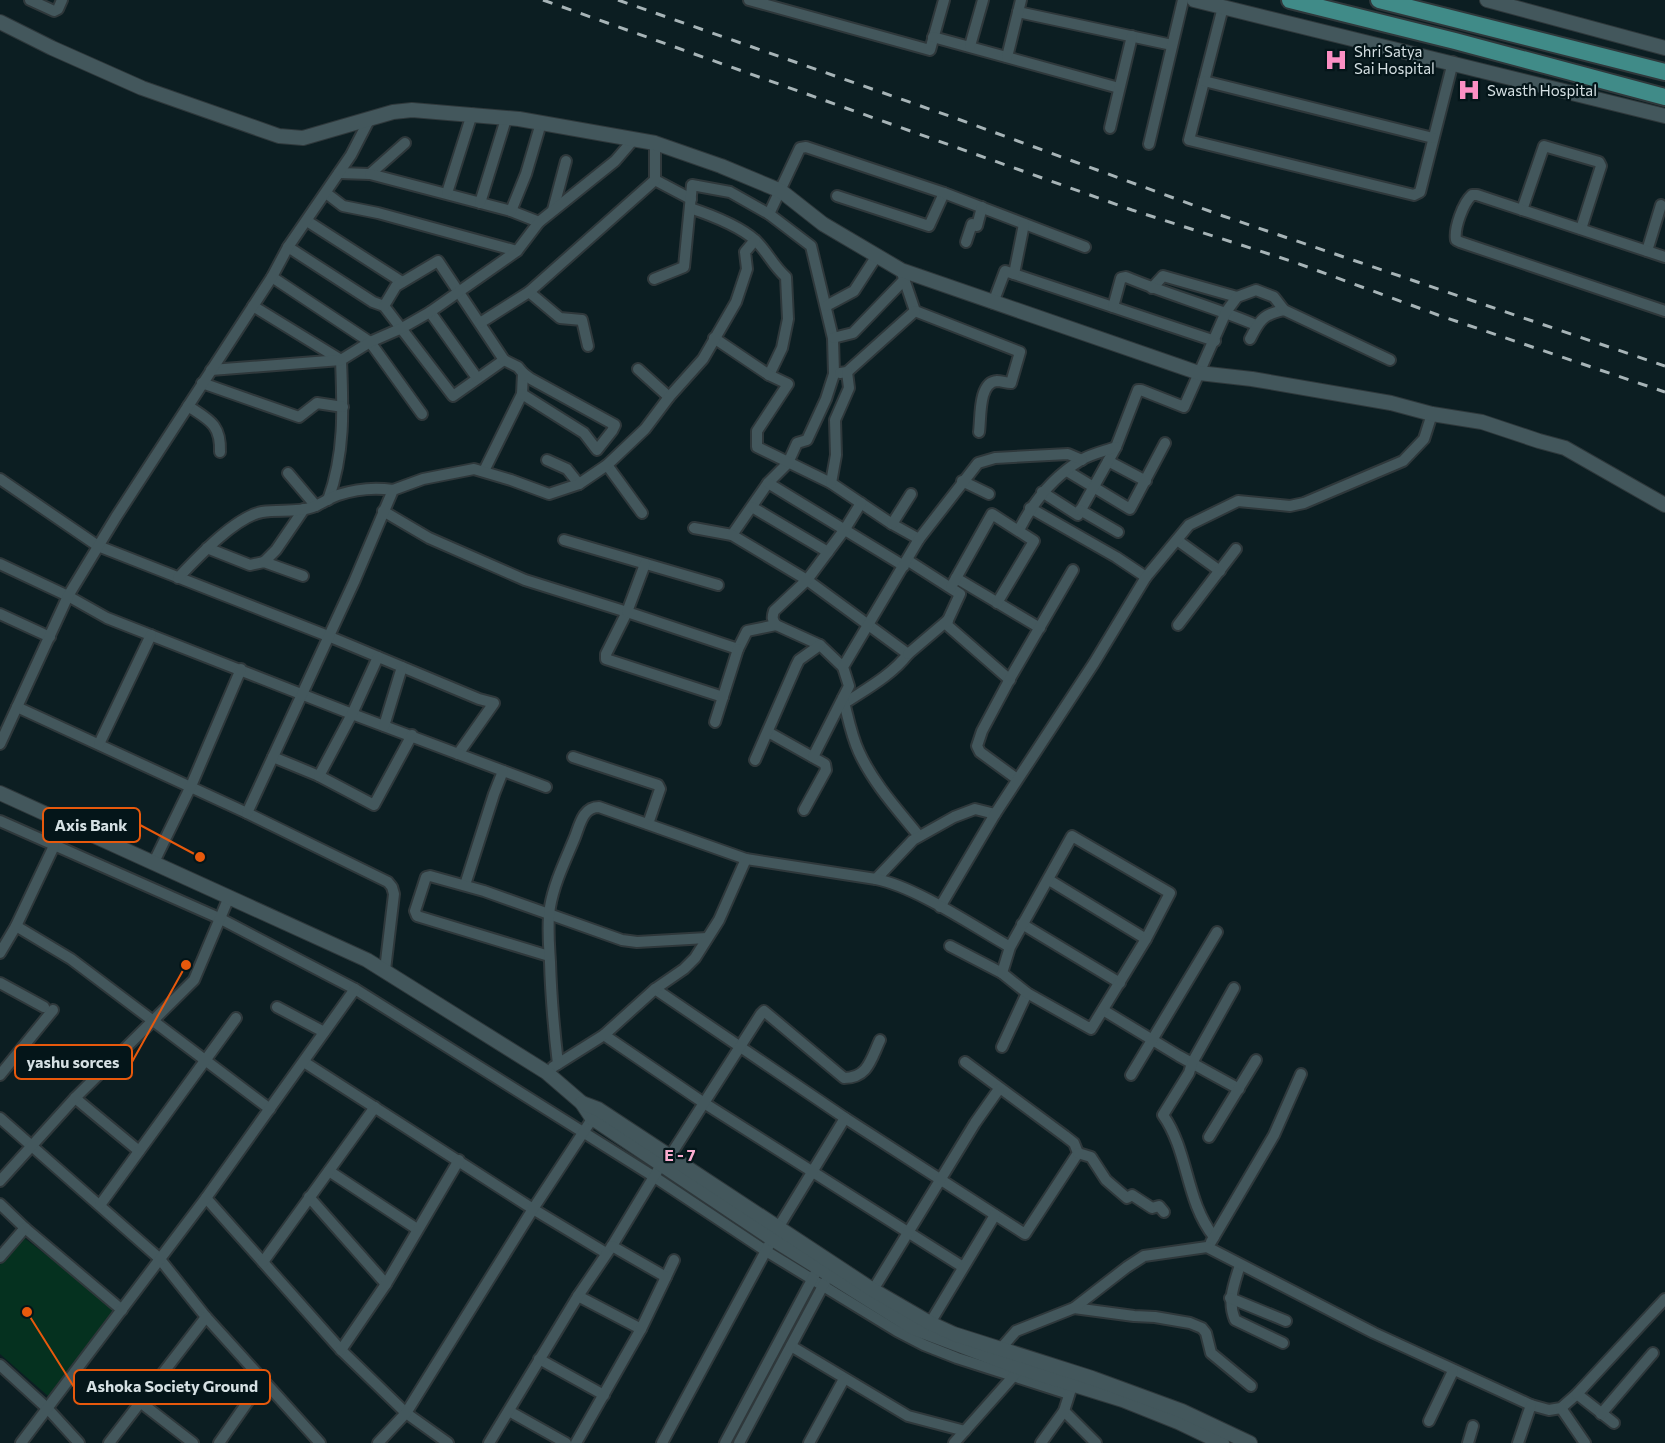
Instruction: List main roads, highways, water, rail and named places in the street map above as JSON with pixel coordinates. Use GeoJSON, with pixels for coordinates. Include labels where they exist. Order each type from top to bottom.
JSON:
{"type":"FeatureCollection","features":[{"type":"Feature","properties":{"kind":"main road"},"geometry":{"type":"LineString","coordinates":[[1290,0],[1665,97]]}},
{"type":"Feature","properties":{"kind":"main road"},"geometry":{"type":"LineString","coordinates":[[1379,0],[1665,72]]}},
{"type":"Feature","properties":{"kind":"railway"},"geometry":{"type":"LineString","coordinates":[[543,0],[1132,210],[1294,262],[1438,315],[1665,392]]}},
{"type":"Feature","properties":{"kind":"railway"},"geometry":{"type":"LineString","coordinates":[[618,0],[955,118],[1223,216],[1665,366]]}},
{"type":"Feature","properties":{"kind":"place","name":"Shri Satya Sai Hospital"},"geometry":{"type":"Point","coordinates":[1336,60]}},
{"type":"Feature","properties":{"kind":"place","name":"Swasth Hospital"},"geometry":{"type":"Point","coordinates":[1469,90]}},
{"type":"Feature","properties":{"kind":"place","name":"Axis Bank"},"geometry":{"type":"Point","coordinates":[200,857]}},
{"type":"Feature","properties":{"kind":"place","name":"yashu sorces"},"geometry":{"type":"Point","coordinates":[186,965]}},
{"type":"Feature","properties":{"kind":"place","name":"Ashoka Society Ground"},"geometry":{"type":"Point","coordinates":[27,1312]}},
{"type":"Feature","properties":{"kind":"district","name":"E - 7"},"geometry":{"type":"Point","coordinates":[680,1154]}}]}
